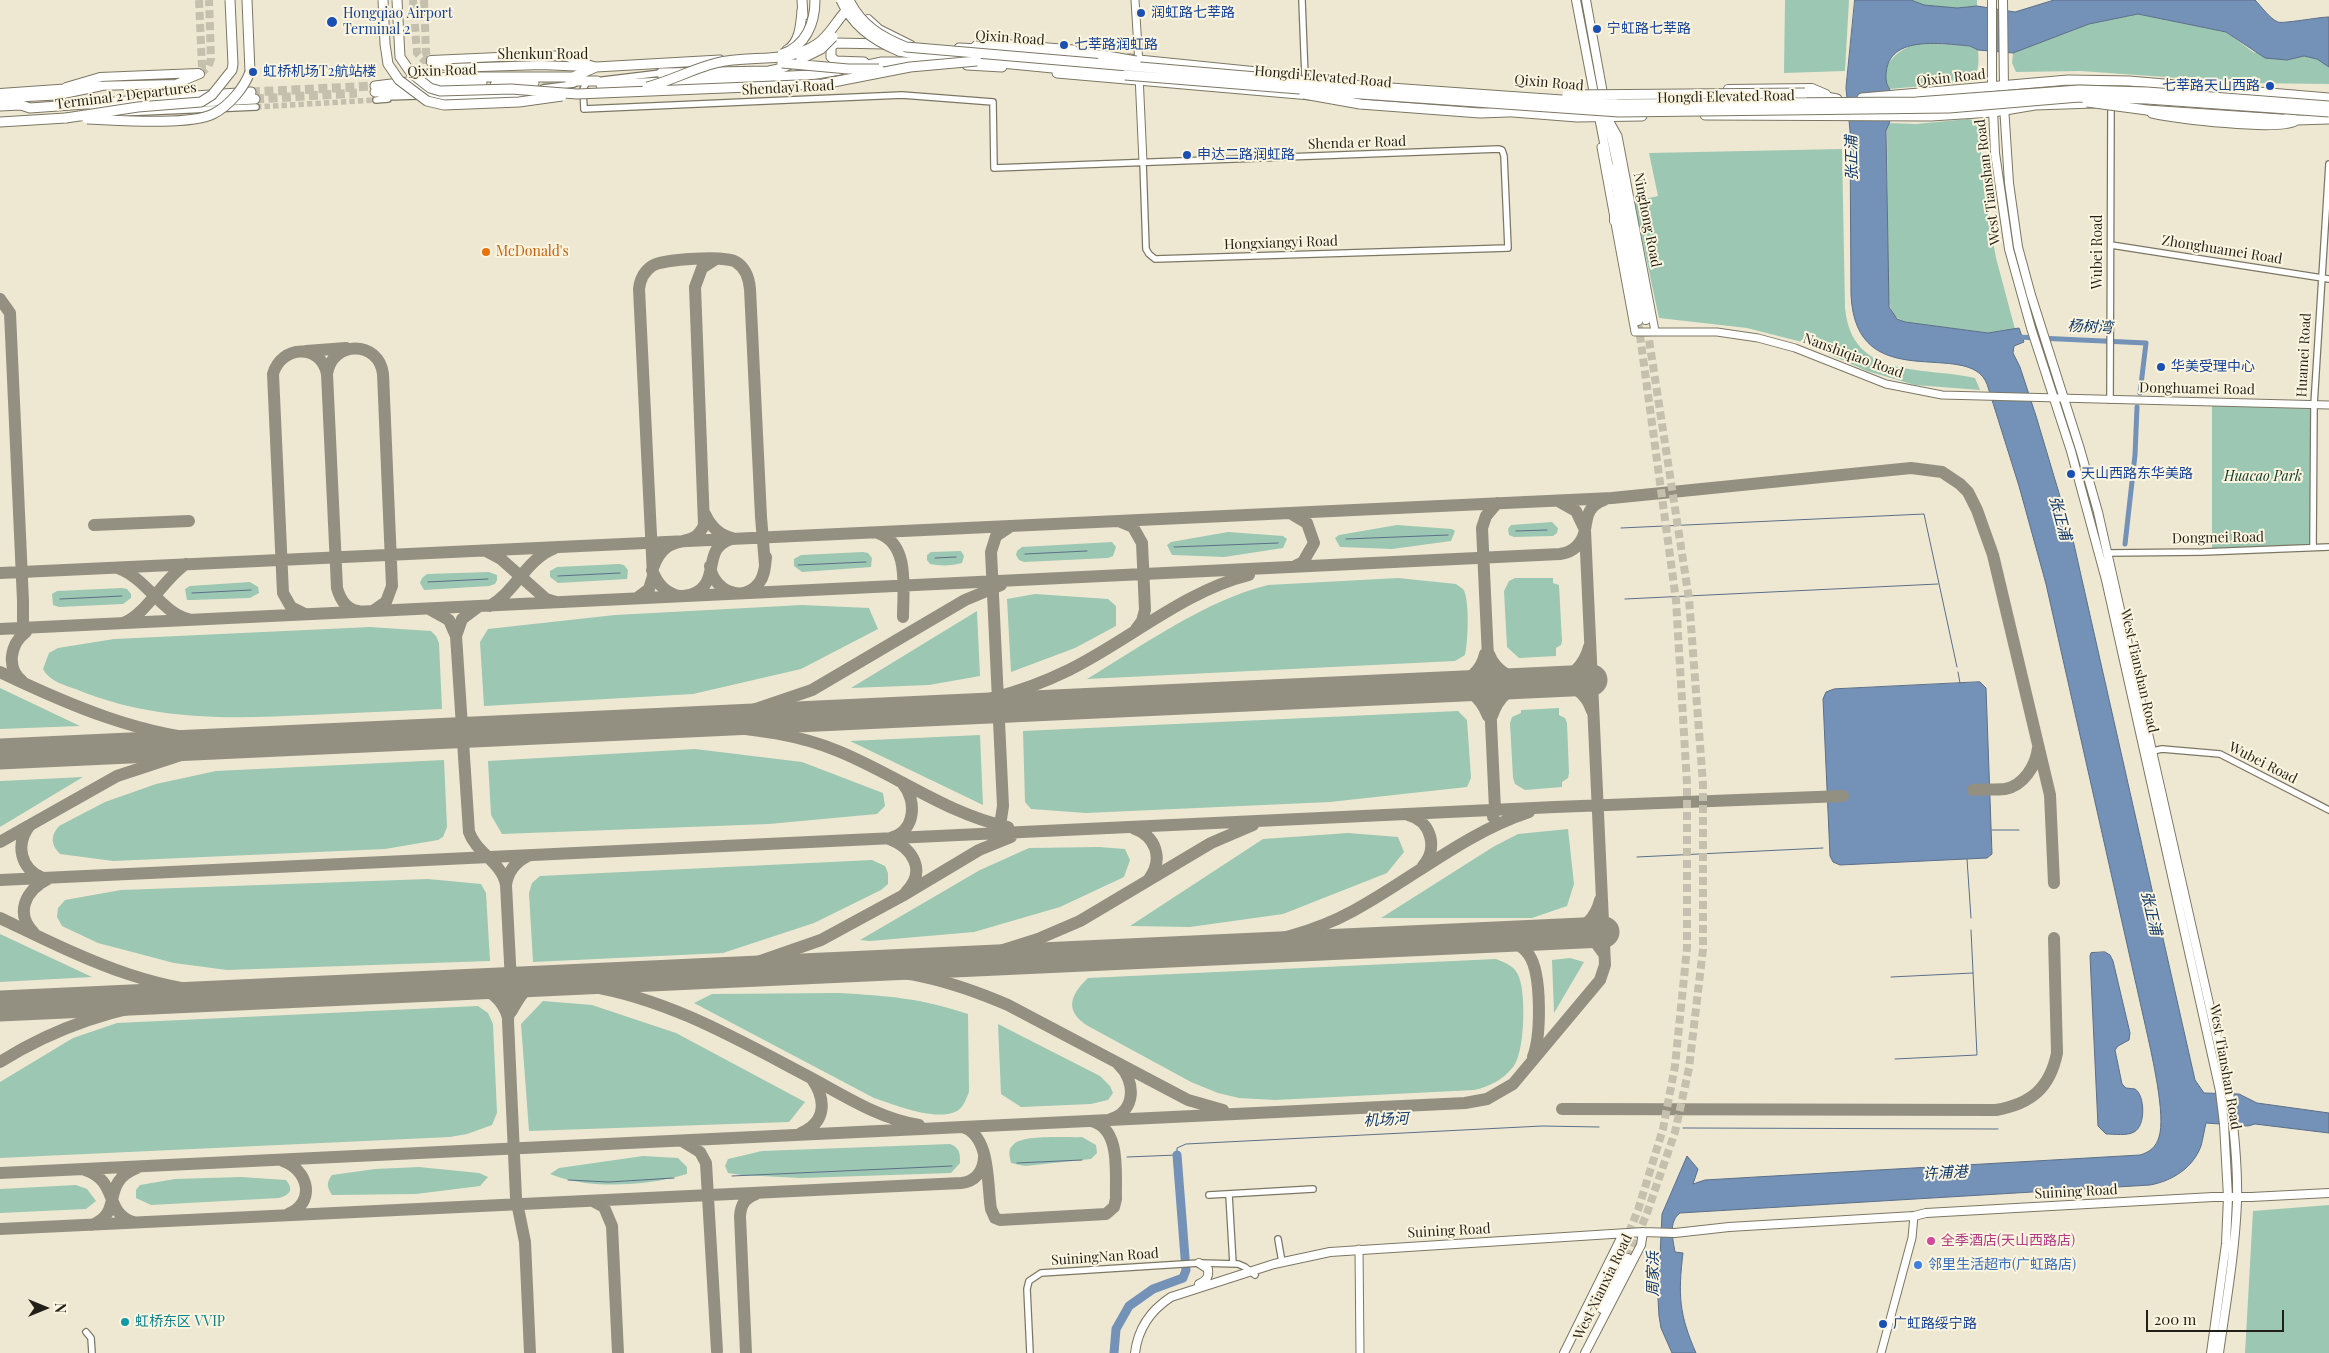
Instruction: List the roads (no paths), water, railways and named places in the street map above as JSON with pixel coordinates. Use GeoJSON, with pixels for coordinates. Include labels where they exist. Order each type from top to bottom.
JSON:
{"type":"FeatureCollection","features":[{"type":"Feature","properties":{"kind":"main road","name":"Terminal 2 Departures"},"geometry":{"type":"LineString","coordinates":[[0,120],[66,118],[138,107],[190,104],[208,98],[222,84],[234,64],[230,0]]}},
{"type":"Feature","properties":{"kind":"main road"},"geometry":{"type":"LineString","coordinates":[[66,118],[122,122],[175,120],[202,118],[219,110],[246,83],[250,72],[247,0]]}},
{"type":"Feature","properties":{"kind":"main road"},"geometry":{"type":"LineString","coordinates":[[383,0],[384,44],[388,64],[403,84],[427,101],[444,105],[519,102],[630,92],[823,84],[910,67]]}},
{"type":"Feature","properties":{"kind":"main road"},"geometry":{"type":"LineString","coordinates":[[397,0],[400,58],[411,73],[430,88],[445,92],[510,89],[580,95]]}},
{"type":"Feature","properties":{"kind":"main road"},"geometry":{"type":"LineString","coordinates":[[375,93],[449,77],[573,77],[596,67],[768,57],[791,48],[795,42],[800,30],[802,0]]}},
{"type":"Feature","properties":{"kind":"main road"},"geometry":{"type":"LineString","coordinates":[[768,58],[791,49],[807,34],[813,22],[815,0]]}},
{"type":"Feature","properties":{"kind":"main road"},"geometry":{"type":"LineString","coordinates":[[841,0],[854,20],[868,35],[883,45],[919,55],[977,61]]}},
{"type":"Feature","properties":{"kind":"main road"},"geometry":{"type":"LineString","coordinates":[[653,65],[685,68],[721,67],[782,63],[801,59],[820,49],[837,33],[844,20],[849,0]]}},
{"type":"Feature","properties":{"kind":"main road"},"geometry":{"type":"LineString","coordinates":[[849,0],[860,13],[879,29],[911,45]]}},
{"type":"Feature","properties":{"kind":"main road"},"geometry":{"type":"LineString","coordinates":[[849,0],[854,10],[868,27],[885,38],[906,47],[1185,69]]}},
{"type":"Feature","properties":{"kind":"main road","name":"Ninghong Road"},"geometry":{"type":"LineString","coordinates":[[1576,0],[1600,98]]}},
{"type":"Feature","properties":{"kind":"main road","name":"Ninghong Road"},"geometry":{"type":"LineString","coordinates":[[1586,0],[1608,163],[1616,188],[1642,320],[1625,202],[1603,117]]}},
{"type":"Feature","properties":{"kind":"main road","name":"West Tianshan Road"},"geometry":{"type":"LineString","coordinates":[[1992,3],[1992,112],[2002,212],[2014,273],[2089,514],[2229,1092],[2233,1125],[2234,1245],[2219,1353]]}},
{"type":"Feature","properties":{"kind":"main road","name":"West Tianshan Road"},"geometry":{"type":"LineString","coordinates":[[2003,4],[2004,110],[2009,183],[2015,229],[2024,271],[2083,458],[2108,552],[2153,751],[2169,842],[2220,1091],[2234,1199],[2211,1353]]}},
{"type":"Feature","properties":{"kind":"main road"},"geometry":{"type":"LineString","coordinates":[[661,73],[724,72],[783,68],[793,63],[800,54],[804,28],[802,10]]}},
{"type":"Feature","properties":{"kind":"main road"},"geometry":{"type":"LineString","coordinates":[[630,92],[659,84],[717,63],[799,54],[818,43],[831,31],[845,12]]}},
{"type":"Feature","properties":{"kind":"main road","name":"Qixin Road"},"geometry":{"type":"LineString","coordinates":[[2296,120],[2290,123],[2278,124],[2228,122],[2165,116],[2140,111],[2123,104],[2064,103],[1992,112],[1931,116],[1842,114],[1603,117],[1508,112],[948,63],[836,61],[831,57],[830,51],[835,43],[956,48],[999,44],[1104,52],[1139,60],[1306,77],[1600,98],[1840,99],[1890,97],[2068,80],[2129,81],[2329,98]]}},
{"type":"Feature","properties":{"kind":"main road"},"geometry":{"type":"LineString","coordinates":[[956,48],[1002,48],[1101,55],[1185,69]]}},
{"type":"Feature","properties":{"kind":"main road","name":"Shenkun Road"},"geometry":{"type":"LineString","coordinates":[[543,55],[564,56],[596,67],[452,68],[431,61],[543,55]]}},
{"type":"Feature","properties":{"kind":"main road"},"geometry":{"type":"LineString","coordinates":[[782,63],[869,70],[977,61]]}},
{"type":"Feature","properties":{"kind":"main road","name":"Hongdi Elevated Road"},"geometry":{"type":"LineString","coordinates":[[977,61],[1272,87],[1619,112],[1949,108],[2047,98],[2122,97],[2329,112]]}},
{"type":"Feature","properties":{"kind":"main road","name":"Qixin Road"},"geometry":{"type":"LineString","coordinates":[[375,93],[811,75],[882,62]]}},
{"type":"Feature","properties":{"kind":"main road"},"geometry":{"type":"LineString","coordinates":[[661,73],[685,68]]}},
{"type":"Feature","properties":{"kind":"main road","name":"Hongdi Elevated Road"},"geometry":{"type":"LineString","coordinates":[[1185,69],[1362,86],[1619,104],[1948,101],[2047,91],[2079,90],[2147,92],[2329,106]]}},
{"type":"Feature","properties":{"kind":"main road"},"geometry":{"type":"LineString","coordinates":[[0,106],[55,92],[100,86],[176,84],[200,74],[100,76],[55,92]]}},
{"type":"Feature","properties":{"kind":"main road","name":"Qixin Road"},"geometry":{"type":"LineString","coordinates":[[375,93],[511,82]]}},
{"type":"Feature","properties":{"kind":"main road"},"geometry":{"type":"LineString","coordinates":[[1272,87],[1352,103],[1480,113],[1508,112]]}},
{"type":"Feature","properties":{"kind":"main road"},"geometry":{"type":"LineString","coordinates":[[0,93],[55,92],[106,101]]}},
{"type":"Feature","properties":{"kind":"main road"},"geometry":{"type":"LineString","coordinates":[[1517,97],[1639,93],[1805,93],[1840,99]]}},
{"type":"Feature","properties":{"kind":"main road"},"geometry":{"type":"LineString","coordinates":[[0,98],[36,96]]}},
{"type":"Feature","properties":{"kind":"main road"},"geometry":{"type":"LineString","coordinates":[[2047,98],[2146,110],[2296,120],[2329,119]]}},
{"type":"Feature","properties":{"kind":"main road"},"geometry":{"type":"LineString","coordinates":[[0,106],[21,105],[47,111],[254,99]]}},
{"type":"Feature","properties":{"kind":"main road"},"geometry":{"type":"LineString","coordinates":[[30,108],[106,101],[254,99]]}},
{"type":"Feature","properties":{"kind":"main road"},"geometry":{"type":"LineString","coordinates":[[1614,221],[1616,188]]}},
{"type":"Feature","properties":{"kind":"main road","name":"Suining Road"},"geometry":{"type":"LineString","coordinates":[[1253,1273],[1282,1262],[1330,1252],[1675,1233],[1729,1227],[1914,1219],[1926,1214],[2234,1199],[2329,1192]]}},
{"type":"Feature","properties":{"kind":"main road","name":"Suining Road"},"geometry":{"type":"LineString","coordinates":[[2234,1199],[2329,1197]]}},
{"type":"Feature","properties":{"kind":"main road","name":"West Xianxia Road"},"geometry":{"type":"LineString","coordinates":[[1584,1353],[1646,1234]]}},
{"type":"Feature","properties":{"kind":"main road","name":"West Xianxia Road"},"geometry":{"type":"LineString","coordinates":[[1564,1353],[1622,1236]]}},
{"type":"Feature","properties":{"kind":"main road","name":"Suining Road"},"geometry":{"type":"LineString","coordinates":[[1253,1273],[1359,1251]]}},
{"type":"Feature","properties":{"kind":"main road"},"geometry":{"type":"LineString","coordinates":[[1570,1353],[1620,1255]]}},
{"type":"Feature","properties":{"kind":"main road"},"geometry":{"type":"LineString","coordinates":[[1579,1353],[1628,1258]]}},
{"type":"Feature","properties":{"kind":"main road"},"geometry":{"type":"LineString","coordinates":[[1135,1353],[1139,1336],[1152,1313],[1161,1304],[1207,1279],[1208,1269],[1199,1264]]}},
{"type":"Feature","properties":{"kind":"main road"},"geometry":{"type":"LineString","coordinates":[[1183,1292],[1253,1273]]}},
{"type":"Feature","properties":{"kind":"main road"},"geometry":{"type":"LineString","coordinates":[[1140,1353],[1148,1326],[1164,1307],[1184,1297],[1253,1273]]}},
{"type":"Feature","properties":{"kind":"street"},"geometry":{"type":"LineString","coordinates":[[1135,0],[1143,162]]}},
{"type":"Feature","properties":{"kind":"street"},"geometry":{"type":"LineString","coordinates":[[1302,0],[1306,95]]}},
{"type":"Feature","properties":{"kind":"street"},"geometry":{"type":"LineString","coordinates":[[375,93],[388,98],[427,95],[438,98],[527,92],[661,73]]}},
{"type":"Feature","properties":{"kind":"street"},"geometry":{"type":"LineString","coordinates":[[580,95],[587,82]]}},
{"type":"Feature","properties":{"kind":"street"},"geometry":{"type":"LineString","coordinates":[[452,95],[527,92],[548,95],[577,89],[580,95]]}},
{"type":"Feature","properties":{"kind":"street"},"geometry":{"type":"LineString","coordinates":[[375,93],[414,97]]}},
{"type":"Feature","properties":{"kind":"street","name":"Shendayi Road"},"geometry":{"type":"LineString","coordinates":[[580,95],[584,109],[902,95],[992,102],[994,168]]}},
{"type":"Feature","properties":{"kind":"street"},"geometry":{"type":"LineString","coordinates":[[0,120],[254,99]]}},
{"type":"Feature","properties":{"kind":"street","name":"Wubei Road"},"geometry":{"type":"LineString","coordinates":[[2110,400],[2111,104]]}},
{"type":"Feature","properties":{"kind":"street","name":"Ninghong Road"},"geometry":{"type":"LineString","coordinates":[[1603,117],[1599,133],[1635,332]]}},
{"type":"Feature","properties":{"kind":"street","name":"Ninghong Road"},"geometry":{"type":"LineString","coordinates":[[1603,117],[1618,136],[1655,331]]}},
{"type":"Feature","properties":{"kind":"street","name":"Shenda er Road"},"geometry":{"type":"LineString","coordinates":[[994,168],[1499,149],[1502,150],[1504,156],[1508,248]]}},
{"type":"Feature","properties":{"kind":"street","name":"Hongxiangyi Road"},"geometry":{"type":"LineString","coordinates":[[1143,162],[1146,249],[1155,259],[1508,248]]}},
{"type":"Feature","properties":{"kind":"street","name":"Huamei Road"},"geometry":{"type":"LineString","coordinates":[[2312,547],[2314,405],[2329,164]]}},
{"type":"Feature","properties":{"kind":"street","name":"Zhonghuamei Road"},"geometry":{"type":"LineString","coordinates":[[2111,245],[2329,280]]}},
{"type":"Feature","properties":{"kind":"street","name":"Nanshiqiao Road"},"geometry":{"type":"LineString","coordinates":[[1635,332],[1718,332],[1758,338],[1810,353],[1886,384],[1923,392],[1988,397],[2064,399]]}},
{"type":"Feature","properties":{"kind":"street","name":"Donghuamei Road"},"geometry":{"type":"LineString","coordinates":[[2064,399],[2329,405]]}},
{"type":"Feature","properties":{"kind":"street","name":"Dongmei Road"},"geometry":{"type":"LineString","coordinates":[[2108,552],[2203,552],[2329,547]]}},
{"type":"Feature","properties":{"kind":"street","name":"Wubei Road"},"geometry":{"type":"LineString","coordinates":[[2153,751],[2162,749],[2220,754],[2329,810]]}},
{"type":"Feature","properties":{"kind":"street"},"geometry":{"type":"LineString","coordinates":[[1209,1195],[1313,1189]]}},
{"type":"Feature","properties":{"kind":"street"},"geometry":{"type":"LineString","coordinates":[[1229,1195],[1234,1264],[1245,1267],[1253,1273]]}},
{"type":"Feature","properties":{"kind":"street"},"geometry":{"type":"LineString","coordinates":[[1881,1353],[1912,1238],[1914,1219]]}},
{"type":"Feature","properties":{"kind":"street"},"geometry":{"type":"LineString","coordinates":[[1278,1239],[1282,1262]]}},
{"type":"Feature","properties":{"kind":"street"},"geometry":{"type":"LineString","coordinates":[[1359,1251],[1360,1353]]}},
{"type":"Feature","properties":{"kind":"street","name":"SuiningNan Road"},"geometry":{"type":"LineString","coordinates":[[1030,1353],[1027,1289],[1029,1281],[1034,1276],[1041,1273],[1189,1264],[1234,1264]]}},
{"type":"Feature","properties":{"kind":"street"},"geometry":{"type":"LineString","coordinates":[[86,1332],[91,1338],[92,1353]]}},
{"type":"Feature","properties":{"kind":"water"},"geometry":{"type":"Polygon","coordinates":[[[1855,0],[1911,0],[1924,5],[1957,8],[1977,6],[2015,12],[2054,0],[2255,0],[2278,22],[2329,17],[2329,67],[2317,59],[2304,56],[2287,60],[2265,58],[2226,32],[2138,14],[2089,24],[2013,53],[1978,50],[1970,46],[1931,43],[1917,44],[1904,48],[1894,54],[1888,64],[1886,79],[1891,93],[1892,111],[1886,131],[1889,307],[1897,319],[1905,322],[1988,333],[2019,328],[2024,342],[2014,346],[2013,353],[2020,367],[2036,416],[2073,540],[2195,1080],[2204,1093],[2239,1094],[2257,1103],[2329,1113],[2329,1133],[2255,1124],[2248,1126],[2206,1123],[2201,1146],[2193,1161],[2174,1177],[2150,1185],[1680,1213],[1674,1221],[1673,1236],[1675,1252],[1683,1253],[1681,1304],[1686,1327],[1696,1353],[1672,1353],[1661,1328],[1659,1316],[1662,1214],[1687,1156],[1698,1169],[1693,1184],[1705,1180],[2140,1155],[2150,1151],[2158,1141],[2161,1127],[2160,1101],[2152,1056],[2046,584],[2019,486],[1987,384],[1976,371],[1959,365],[1914,361],[1891,356],[1872,346],[1858,327],[1851,295],[1850,131],[1846,88],[1855,0]]]}},
{"type":"Feature","properties":{"kind":"water"},"geometry":{"type":"Polygon","coordinates":[[[1980,682],[1986,688],[1992,854],[1987,858],[1840,865],[1833,862],[1830,856],[1823,699],[1826,692],[1834,689],[1980,682]]]}},
{"type":"Feature","properties":{"kind":"water"},"geometry":{"type":"Polygon","coordinates":[[[2105,952],[2110,955],[2113,961],[2130,1033],[2129,1040],[2118,1046],[2115,1050],[2122,1084],[2126,1088],[2135,1089],[2138,1092],[2141,1097],[2143,1110],[2141,1124],[2138,1129],[2128,1134],[2106,1134],[2098,1126],[2090,956],[2091,953],[2105,952]]]}},
{"type":"Feature","properties":{"kind":"waterway","name":"杨树湾"},"geometry":{"type":"LineString","coordinates":[[2017,337],[2146,343],[2140,393]]}},
{"type":"Feature","properties":{"kind":"waterway"},"geometry":{"type":"LineString","coordinates":[[2125,544],[2135,455],[2137,407]]}},
{"type":"Feature","properties":{"kind":"waterway"},"geometry":{"type":"LineString","coordinates":[[1621,528],[1924,514],[1957,667]]}},
{"type":"Feature","properties":{"kind":"waterway"},"geometry":{"type":"LineString","coordinates":[[1516,531],[1547,530]]}},
{"type":"Feature","properties":{"kind":"waterway"},"geometry":{"type":"LineString","coordinates":[[1346,539],[1448,535]]}},
{"type":"Feature","properties":{"kind":"waterway"},"geometry":{"type":"LineString","coordinates":[[1174,547],[1278,543]]}},
{"type":"Feature","properties":{"kind":"waterway"},"geometry":{"type":"LineString","coordinates":[[1025,554],[1087,551]]}},
{"type":"Feature","properties":{"kind":"waterway"},"geometry":{"type":"LineString","coordinates":[[935,558],[956,557]]}},
{"type":"Feature","properties":{"kind":"waterway"},"geometry":{"type":"LineString","coordinates":[[798,565],[866,562]]}},
{"type":"Feature","properties":{"kind":"waterway"},"geometry":{"type":"LineString","coordinates":[[558,576],[620,573]]}},
{"type":"Feature","properties":{"kind":"waterway"},"geometry":{"type":"LineString","coordinates":[[428,582],[488,579]]}},
{"type":"Feature","properties":{"kind":"waterway"},"geometry":{"type":"LineString","coordinates":[[1625,599],[1938,584]]}},
{"type":"Feature","properties":{"kind":"waterway"},"geometry":{"type":"LineString","coordinates":[[192,593],[251,590]]}},
{"type":"Feature","properties":{"kind":"waterway"},"geometry":{"type":"LineString","coordinates":[[60,599],[122,596]]}},
{"type":"Feature","properties":{"kind":"waterway"},"geometry":{"type":"LineString","coordinates":[[1958,672],[1960,683]]}},
{"type":"Feature","properties":{"kind":"waterway"},"geometry":{"type":"LineString","coordinates":[[1992,830],[2019,830]]}},
{"type":"Feature","properties":{"kind":"waterway"},"geometry":{"type":"LineString","coordinates":[[1637,857],[1823,848]]}},
{"type":"Feature","properties":{"kind":"waterway"},"geometry":{"type":"LineString","coordinates":[[1967,859],[1971,918]]}},
{"type":"Feature","properties":{"kind":"waterway"},"geometry":{"type":"LineString","coordinates":[[1895,1059],[1977,1055],[1971,930]]}},
{"type":"Feature","properties":{"kind":"waterway"},"geometry":{"type":"LineString","coordinates":[[1891,977],[1973,973]]}},
{"type":"Feature","properties":{"kind":"waterway","name":"机场河"},"geometry":{"type":"LineString","coordinates":[[1127,1157],[1177,1155],[1177,1148],[1186,1144],[1542,1126],[1599,1127]]}},
{"type":"Feature","properties":{"kind":"waterway"},"geometry":{"type":"LineString","coordinates":[[1683,1128],[1998,1129]]}},
{"type":"Feature","properties":{"kind":"waterway","name":"机场河"},"geometry":{"type":"LineString","coordinates":[[1114,1353],[1116,1329],[1129,1306],[1153,1289],[1183,1278],[1186,1270],[1177,1155]]}},
{"type":"Feature","properties":{"kind":"waterway"},"geometry":{"type":"LineString","coordinates":[[1017,1163],[1082,1160]]}},
{"type":"Feature","properties":{"kind":"waterway"},"geometry":{"type":"LineString","coordinates":[[732,1176],[952,1166]]}},
{"type":"Feature","properties":{"kind":"waterway"},"geometry":{"type":"LineString","coordinates":[[568,1180],[609,1182],[674,1178]]}},
{"type":"Feature","properties":{"kind":"tunnel"},"geometry":{"type":"LineString","coordinates":[[199,0],[202,67],[200,73]]}},
{"type":"Feature","properties":{"kind":"tunnel"},"geometry":{"type":"LineString","coordinates":[[200,74],[208,67],[211,59],[209,0]]}},
{"type":"Feature","properties":{"kind":"tunnel"},"geometry":{"type":"LineString","coordinates":[[413,0],[417,53],[424,60],[431,60]]}},
{"type":"Feature","properties":{"kind":"tunnel"},"geometry":{"type":"LineString","coordinates":[[424,0],[426,53],[431,62]]}},
{"type":"Feature","properties":{"kind":"tunnel"},"geometry":{"type":"LineString","coordinates":[[529,83],[568,84]]}},
{"type":"Feature","properties":{"kind":"tunnel"},"geometry":{"type":"LineString","coordinates":[[251,92],[375,86]]}},
{"type":"Feature","properties":{"kind":"tunnel"},"geometry":{"type":"LineString","coordinates":[[255,99],[357,93]]}},
{"type":"Feature","properties":{"kind":"tunnel"},"geometry":{"type":"LineString","coordinates":[[256,107],[376,100]]}},
{"type":"Feature","properties":{"kind":"tunnel"},"geometry":{"type":"LineString","coordinates":[[1628,1258],[1647,1213],[1675,1132],[1689,1068],[1703,949],[1703,784],[1689,599],[1646,320]]}},
{"type":"Feature","properties":{"kind":"tunnel"},"geometry":{"type":"LineString","coordinates":[[1620,1255],[1638,1210],[1663,1129],[1675,1066],[1687,948],[1687,784],[1676,600],[1638,321]]}},
{"type":"Feature","properties":{"kind":"place","name":"润虹路七莘路"},"geometry":{"type":"Point","coordinates":[1141,13]}},
{"type":"Feature","properties":{"kind":"place","name":"Hongqiao Airport Terminal 2"},"geometry":{"type":"Point","coordinates":[332,22]}},
{"type":"Feature","properties":{"kind":"place","name":"宁虹路七莘路"},"geometry":{"type":"Point","coordinates":[1597,29]}},
{"type":"Feature","properties":{"kind":"place","name":"七莘路润虹路"},"geometry":{"type":"Point","coordinates":[1064,45]}},
{"type":"Feature","properties":{"kind":"place","name":"虹桥机场T2航站楼"},"geometry":{"type":"Point","coordinates":[253,72]}},
{"type":"Feature","properties":{"kind":"place","name":"七莘路天山西路"},"geometry":{"type":"Point","coordinates":[2270,86]}},
{"type":"Feature","properties":{"kind":"place","name":"申达二路润虹路"},"geometry":{"type":"Point","coordinates":[1187,155]}},
{"type":"Feature","properties":{"kind":"place","name":"McDonald's"},"geometry":{"type":"Point","coordinates":[486,252]}},
{"type":"Feature","properties":{"kind":"place","name":"华美受理中心"},"geometry":{"type":"Point","coordinates":[2161,367]}},
{"type":"Feature","properties":{"kind":"place","name":"天山西路东华美路"},"geometry":{"type":"Point","coordinates":[2071,474]}},
{"type":"Feature","properties":{"kind":"place","name":"全季酒店(天山西路店)"},"geometry":{"type":"Point","coordinates":[1931,1241]}},
{"type":"Feature","properties":{"kind":"place","name":"邻里生活超市(广虹路店)"},"geometry":{"type":"Point","coordinates":[1918,1265]}},
{"type":"Feature","properties":{"kind":"place","name":"虹桥东区 VVIP"},"geometry":{"type":"Point","coordinates":[125,1322]}},
{"type":"Feature","properties":{"kind":"place","name":"广虹路绥宁路"},"geometry":{"type":"Point","coordinates":[1883,1324]}},
{"type":"Feature","properties":{"kind":"water label","name":"张正浦"},"geometry":{"type":"Point","coordinates":[1852,158]}},
{"type":"Feature","properties":{"kind":"water label","name":"张正浦"},"geometry":{"type":"Point","coordinates":[2060,518]}},
{"type":"Feature","properties":{"kind":"water label","name":"张正浦"},"geometry":{"type":"Point","coordinates":[2151,913]}},
{"type":"Feature","properties":{"kind":"water label","name":"许浦港"},"geometry":{"type":"Point","coordinates":[1945,1173]}},
{"type":"Feature","properties":{"kind":"water label","name":"周家浜"},"geometry":{"type":"Point","coordinates":[1653,1274]}},
{"type":"Feature","properties":{"kind":"park label","name":"Huacao Park"},"geometry":{"type":"Point","coordinates":[2263,477]}}]}
